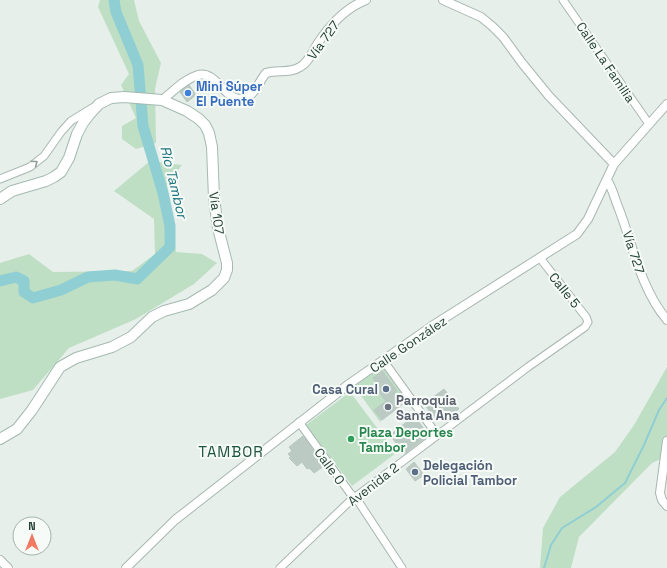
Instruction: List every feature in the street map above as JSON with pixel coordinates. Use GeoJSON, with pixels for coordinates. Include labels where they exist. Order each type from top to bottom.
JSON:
{"type":"FeatureCollection","features":[{"type":"Feature","properties":{"kind":"main road","name":"Vía 107"},"geometry":{"type":"LineString","coordinates":[[0,199],[12,191],[46,181],[61,172],[83,123],[99,104],[111,98],[124,97],[162,100],[199,118],[206,125],[212,147],[214,198],[218,228],[227,263],[227,270],[224,278],[212,290],[189,304],[164,311],[152,317],[131,337],[112,347],[76,358],[60,367],[44,393],[17,428],[0,438]]}},
{"type":"Feature","properties":{"kind":"street","name":"Vía 727"},"geometry":{"type":"LineString","coordinates":[[162,100],[189,79],[203,74],[210,76],[232,96],[239,99],[247,97],[254,91],[261,78],[266,73],[290,71],[306,63],[330,26],[351,7],[366,0]]}},
{"type":"Feature","properties":{"kind":"street"},"geometry":{"type":"LineString","coordinates":[[443,0],[481,17],[492,26],[503,37],[549,96],[614,164]]}},
{"type":"Feature","properties":{"kind":"street","name":"Calle La Familia"},"geometry":{"type":"LineString","coordinates":[[563,0],[649,124]]}},
{"type":"Feature","properties":{"kind":"street"},"geometry":{"type":"LineString","coordinates":[[0,179],[30,167],[44,156],[60,132],[71,121],[99,104]]}},
{"type":"Feature","properties":{"kind":"street","name":"Calle González"},"geometry":{"type":"LineString","coordinates":[[126,568],[175,520],[299,422],[383,360],[511,275],[570,239],[583,226],[614,164],[667,104]]}},
{"type":"Feature","properties":{"kind":"street","name":"Vía 727"},"geometry":{"type":"LineString","coordinates":[[607,180],[626,226],[646,286],[658,308],[667,320]]}},
{"type":"Feature","properties":{"kind":"street","name":"Calle 5"},"geometry":{"type":"LineString","coordinates":[[540,258],[586,317],[588,322]]}},
{"type":"Feature","properties":{"kind":"street","name":"Avenida 2"},"geometry":{"type":"LineString","coordinates":[[280,568],[354,498],[528,367],[585,327],[588,322]]}},
{"type":"Feature","properties":{"kind":"street"},"geometry":{"type":"LineString","coordinates":[[383,360],[437,436]]}},
{"type":"Feature","properties":{"kind":"street","name":"Calle 0"},"geometry":{"type":"LineString","coordinates":[[299,422],[350,493],[358,501],[402,568]]}},
{"type":"Feature","properties":{"kind":"street"},"geometry":{"type":"LineString","coordinates":[[667,441],[660,493],[662,500],[667,506]]}},
{"type":"Feature","properties":{"kind":"street"},"geometry":{"type":"LineString","coordinates":[[0,560],[8,568]]}},
{"type":"Feature","properties":{"kind":"green space"},"geometry":{"type":"Polygon","coordinates":[[[100,0],[134,0],[139,21],[161,63],[155,89],[156,143],[136,149],[122,139],[122,126],[136,118],[121,85],[129,74],[98,7],[100,0]]]}},
{"type":"Feature","properties":{"kind":"green space"},"geometry":{"type":"Polygon","coordinates":[[[150,161],[182,165],[167,185],[176,252],[202,254],[217,263],[194,284],[136,319],[69,348],[33,390],[0,399],[0,263],[29,254],[53,272],[132,271],[155,254],[154,219],[114,191],[150,161]]]}},
{"type":"Feature","properties":{"kind":"green space"},"geometry":{"type":"Polygon","coordinates":[[[382,365],[409,400],[403,404],[395,395],[374,410],[382,420],[380,422],[354,386],[382,365]]]}},
{"type":"Feature","properties":{"kind":"green space"},"geometry":{"type":"Polygon","coordinates":[[[667,367],[667,456],[652,463],[579,537],[571,568],[540,568],[543,528],[560,497],[615,452],[634,425],[667,367]]]}},
{"type":"Feature","properties":{"kind":"green space","name":"Plaza Deportes Tambor"},"geometry":{"type":"Polygon","coordinates":[[[350,392],[396,453],[352,486],[306,425],[350,392]]]}},
{"type":"Feature","properties":{"kind":"building","name":"Mini Súper El Puente"},"geometry":{"type":"Polygon","coordinates":[[[189,85],[196,95],[187,102],[180,92],[189,85]]]}},
{"type":"Feature","properties":{"kind":"building"},"geometry":{"type":"Polygon","coordinates":[[[382,371],[397,391],[394,394],[403,404],[382,420],[374,410],[386,401],[374,386],[377,384],[373,378],[382,371]]]}},
{"type":"Feature","properties":{"kind":"building"},"geometry":{"type":"Polygon","coordinates":[[[444,389],[459,409],[442,421],[439,418],[436,420],[424,404],[444,389]]]}},
{"type":"Feature","properties":{"kind":"building"},"geometry":{"type":"Polygon","coordinates":[[[414,416],[429,435],[404,454],[390,435],[414,416]]]}},
{"type":"Feature","properties":{"kind":"building"},"geometry":{"type":"Polygon","coordinates":[[[303,436],[324,466],[314,473],[309,468],[307,469],[302,462],[297,466],[289,458],[291,457],[288,454],[292,451],[289,447],[303,436]]]}},
{"type":"Feature","properties":{"kind":"building","name":"Delegación Policial Tambor"},"geometry":{"type":"Polygon","coordinates":[[[414,462],[424,475],[415,481],[406,469],[414,462]]]}},
{"type":"Feature","properties":{"kind":"waterway","name":"Río Tambor"},"geometry":{"type":"LineString","coordinates":[[0,281],[16,277],[24,281],[24,292],[33,298],[61,290],[88,277],[115,275],[137,279],[170,247],[170,226],[163,193],[143,126],[138,65],[116,12],[114,0]]}},
{"type":"Feature","properties":{"kind":"waterway"},"geometry":{"type":"LineString","coordinates":[[544,568],[551,545],[562,528],[596,507],[625,483],[659,410],[667,398]]}},
{"type":"Feature","properties":{"kind":"place","name":"Mini Súper El Puente"},"geometry":{"type":"Point","coordinates":[188,93]}},
{"type":"Feature","properties":{"kind":"place","name":"Casa Cural"},"geometry":{"type":"Point","coordinates":[386,389]}},
{"type":"Feature","properties":{"kind":"place","name":"Parroquia Santa Ana"},"geometry":{"type":"Point","coordinates":[388,407]}},
{"type":"Feature","properties":{"kind":"place","name":"Plaza Deportes Tambor"},"geometry":{"type":"Point","coordinates":[351,439]}},
{"type":"Feature","properties":{"kind":"place","name":"Delegación Policial Tambor"},"geometry":{"type":"Point","coordinates":[415,472]}},
{"type":"Feature","properties":{"kind":"district","name":"TAMBOR"},"geometry":{"type":"Point","coordinates":[231,452]}}]}
